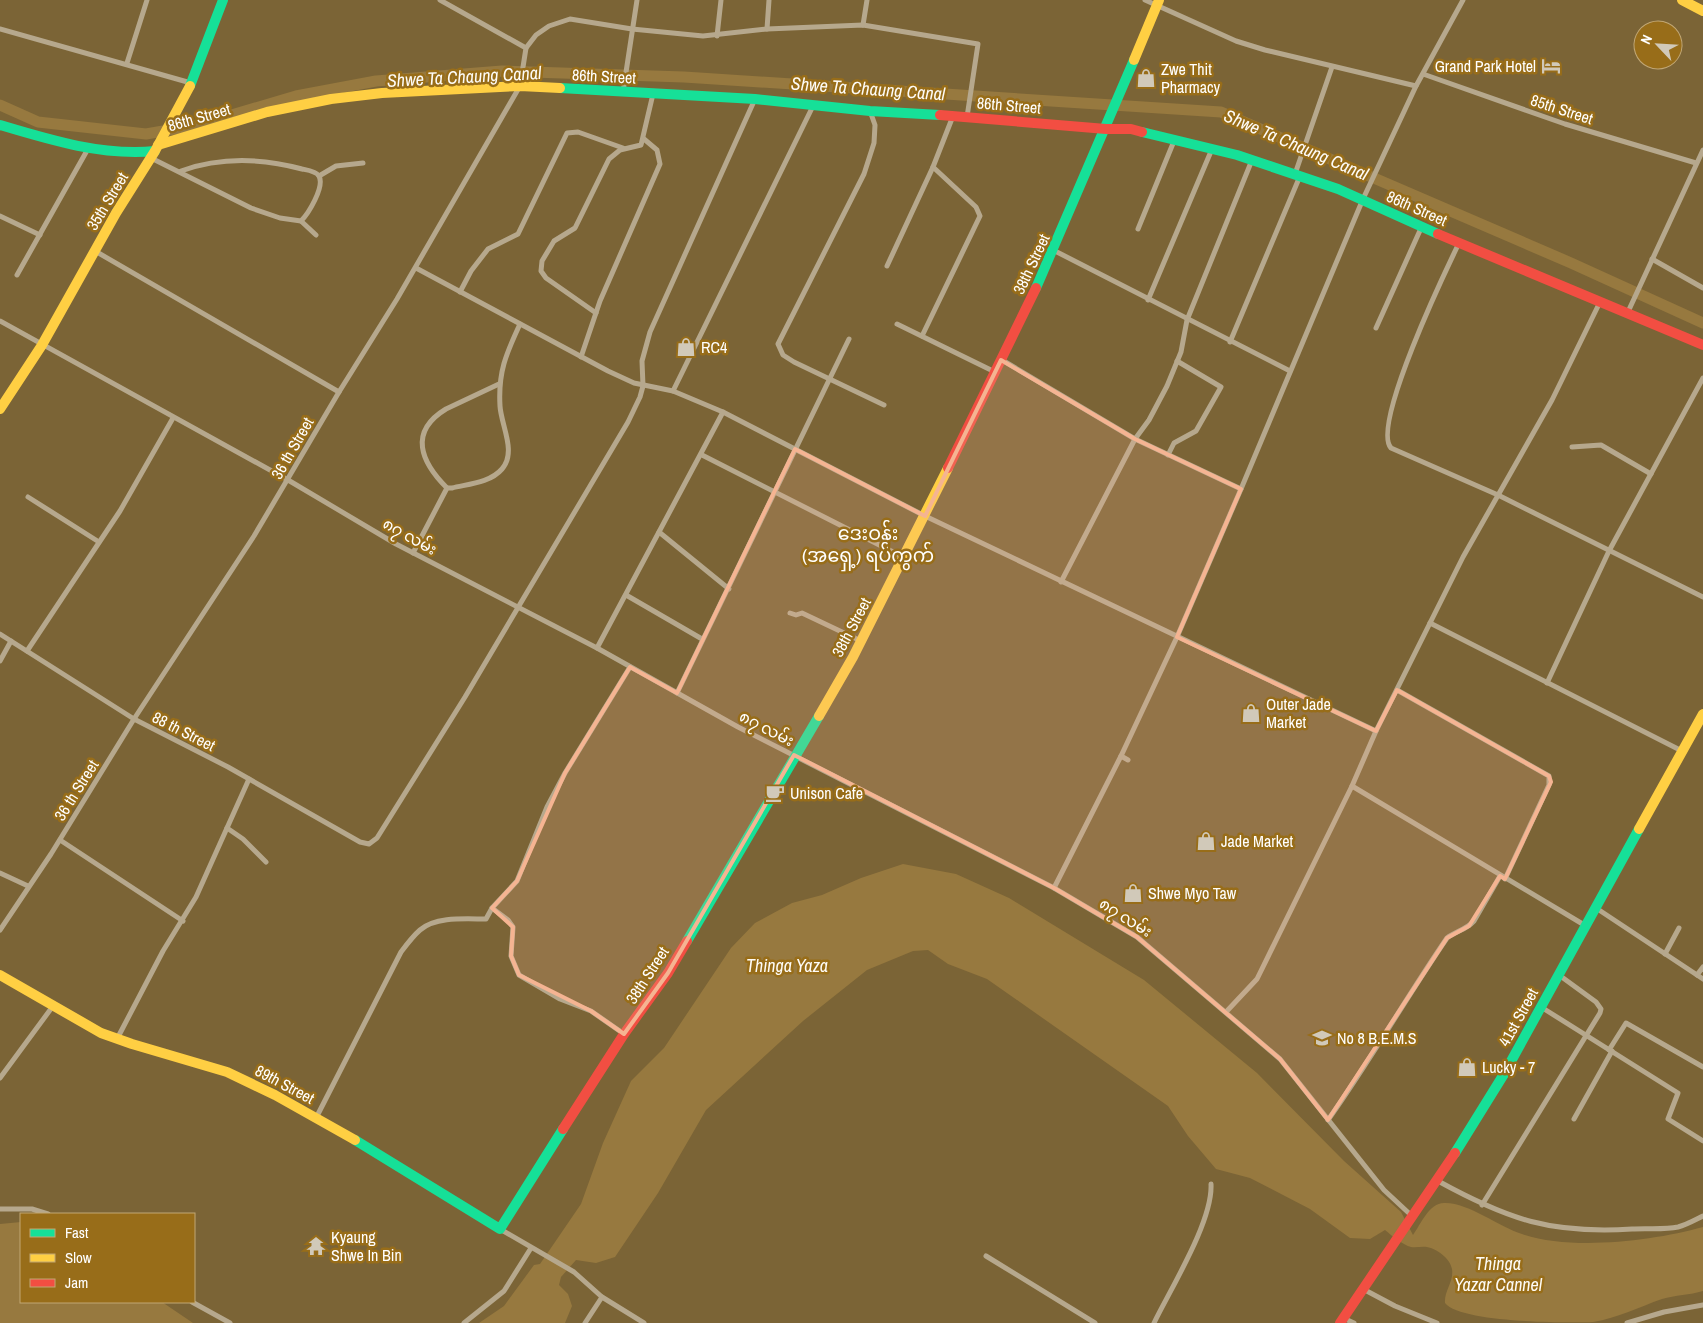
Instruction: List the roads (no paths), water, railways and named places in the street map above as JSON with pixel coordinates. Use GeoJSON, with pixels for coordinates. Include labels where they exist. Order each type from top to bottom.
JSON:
{"type":"FeatureCollection","features":[{"type":"Feature","properties":{"kind":"main road","name":"35th Street"},"geometry":{"type":"LineString","coordinates":[[0,409],[42,345],[94,251],[155,151],[191,83],[223,0]]}},
{"type":"Feature","properties":{"kind":"main road"},"geometry":{"type":"LineString","coordinates":[[1682,0],[1703,11]]}},
{"type":"Feature","properties":{"kind":"main road","name":"38th Street"},"geometry":{"type":"LineString","coordinates":[[500,1229],[624,1034],[668,973],[861,642],[925,516],[1054,250],[1158,3]]}},
{"type":"Feature","properties":{"kind":"main road","name":"86th Street"},"geometry":{"type":"LineString","coordinates":[[0,125],[88,147],[130,152],[155,151],[267,112],[331,99],[382,92],[521,82],[623,92],[755,99],[870,111],[1106,129],[1131,129],[1252,160],[1363,199],[1459,243],[1600,302],[1629,309],[1703,346]]}},
{"type":"Feature","properties":{"kind":"main road","name":"41st Street"},"geometry":{"type":"LineString","coordinates":[[1341,1320],[1438,1181],[1504,1074],[1703,714]]}},
{"type":"Feature","properties":{"kind":"main road","name":"89th Street"},"geometry":{"type":"LineString","coordinates":[[0,975],[84,1025],[117,1039],[224,1071],[316,1118],[500,1229]]}},
{"type":"Feature","properties":{"kind":"street"},"geometry":{"type":"LineString","coordinates":[[127,63],[147,0]]}},
{"type":"Feature","properties":{"kind":"street"},"geometry":{"type":"LineString","coordinates":[[440,0],[526,48],[536,35],[549,26],[570,19],[632,29],[717,36],[767,29],[863,25],[978,44],[967,117]]}},
{"type":"Feature","properties":{"kind":"street"},"geometry":{"type":"LineString","coordinates":[[623,92],[637,0]]}},
{"type":"Feature","properties":{"kind":"street"},"geometry":{"type":"LineString","coordinates":[[717,36],[721,0]]}},
{"type":"Feature","properties":{"kind":"street"},"geometry":{"type":"LineString","coordinates":[[767,29],[769,0]]}},
{"type":"Feature","properties":{"kind":"street"},"geometry":{"type":"LineString","coordinates":[[863,25],[867,0]]}},
{"type":"Feature","properties":{"kind":"street"},"geometry":{"type":"LineString","coordinates":[[1145,0],[1158,3],[1236,41],[1332,67],[1416,86]]}},
{"type":"Feature","properties":{"kind":"street"},"geometry":{"type":"LineString","coordinates":[[1054,888],[1121,756],[1177,637],[1376,170],[1416,86],[1463,0]]}},
{"type":"Feature","properties":{"kind":"street"},"geometry":{"type":"LineString","coordinates":[[0,29],[127,63],[191,83]]}},
{"type":"Feature","properties":{"kind":"street","name":"36 th Street"},"geometry":{"type":"LineString","coordinates":[[0,930],[60,840],[134,719],[288,480],[339,392],[416,268],[521,82],[526,48]]}},
{"type":"Feature","properties":{"kind":"street"},"geometry":{"type":"LineString","coordinates":[[1230,342],[1297,175],[1306,142],[1332,67]]}},
{"type":"Feature","properties":{"kind":"street","name":"85th Street"},"geometry":{"type":"LineString","coordinates":[[1423,74],[1565,124],[1696,163]]}},
{"type":"Feature","properties":{"kind":"street"},"geometry":{"type":"LineString","coordinates":[[596,313],[546,278],[543,275],[541,266],[554,241],[575,228],[606,164],[614,154],[625,149],[639,147],[644,139],[652,94]]}},
{"type":"Feature","properties":{"kind":"street"},"geometry":{"type":"LineString","coordinates":[[516,607],[628,422],[640,398],[643,386],[642,361],[652,326],[755,99]]}},
{"type":"Feature","properties":{"kind":"street"},"geometry":{"type":"LineString","coordinates":[[673,391],[813,106]]}},
{"type":"Feature","properties":{"kind":"street"},"geometry":{"type":"LineString","coordinates":[[870,111],[875,125],[874,142],[864,174],[778,344],[783,355],[829,380],[884,405]]}},
{"type":"Feature","properties":{"kind":"street"},"geometry":{"type":"LineString","coordinates":[[887,266],[933,166],[953,116]]}},
{"type":"Feature","properties":{"kind":"street"},"geometry":{"type":"LineString","coordinates":[[460,292],[471,271],[488,249],[518,234],[567,133],[578,132],[625,149]]}},
{"type":"Feature","properties":{"kind":"street"},"geometry":{"type":"LineString","coordinates":[[581,357],[596,313],[660,164],[658,150],[644,139]]}},
{"type":"Feature","properties":{"kind":"street"},"geometry":{"type":"LineString","coordinates":[[1138,229],[1174,141]]}},
{"type":"Feature","properties":{"kind":"street"},"geometry":{"type":"LineString","coordinates":[[17,275],[88,147]]}},
{"type":"Feature","properties":{"kind":"street"},"geometry":{"type":"LineString","coordinates":[[1148,300],[1212,149]]}},
{"type":"Feature","properties":{"kind":"street"},"geometry":{"type":"LineString","coordinates":[[1629,309],[1696,163],[1701,158],[1703,150]]}},
{"type":"Feature","properties":{"kind":"street"},"geometry":{"type":"LineString","coordinates":[[155,151],[181,171],[251,208],[280,218],[301,221],[316,235]]}},
{"type":"Feature","properties":{"kind":"street"},"geometry":{"type":"LineString","coordinates":[[181,171],[206,163],[256,160],[315,172],[319,176],[320,183],[315,200],[301,221]]}},
{"type":"Feature","properties":{"kind":"street"},"geometry":{"type":"LineString","coordinates":[[1061,582],[1135,439],[1149,420],[1177,362],[1187,320],[1252,160]]}},
{"type":"Feature","properties":{"kind":"street"},"geometry":{"type":"LineString","coordinates":[[319,176],[336,166],[363,163]]}},
{"type":"Feature","properties":{"kind":"street"},"geometry":{"type":"LineString","coordinates":[[922,336],[980,216],[976,207],[933,166]]}},
{"type":"Feature","properties":{"kind":"street"},"geometry":{"type":"LineString","coordinates":[[0,216],[40,234]]}},
{"type":"Feature","properties":{"kind":"street"},"geometry":{"type":"LineString","coordinates":[[1376,328],[1422,226]]}},
{"type":"Feature","properties":{"kind":"street"},"geometry":{"type":"LineString","coordinates":[[1459,243],[1422,322],[1403,372],[1393,405],[1387,443],[1391,448],[1498,495],[1703,597]]}},
{"type":"Feature","properties":{"kind":"street"},"geometry":{"type":"LineString","coordinates":[[1054,250],[1290,372]]}},
{"type":"Feature","properties":{"kind":"street"},"geometry":{"type":"LineString","coordinates":[[94,251],[339,392]]}},
{"type":"Feature","properties":{"kind":"street"},"geometry":{"type":"LineString","coordinates":[[1652,259],[1702,286]]}},
{"type":"Feature","properties":{"kind":"street"},"geometry":{"type":"LineString","coordinates":[[416,268],[581,357],[643,386],[673,391],[724,412],[925,516],[1376,731]]}},
{"type":"Feature","properties":{"kind":"street"},"geometry":{"type":"LineString","coordinates":[[1226,1012],[1257,979],[1352,786],[1376,731],[1463,557],[1552,400],[1600,302]]}},
{"type":"Feature","properties":{"kind":"street","name":"၈၇ လမ်း"},"geometry":{"type":"LineString","coordinates":[[0,321],[288,480],[413,553],[597,648],[794,755],[1054,888],[1138,937],[1280,1059],[1384,1190],[1412,1218]]}},
{"type":"Feature","properties":{"kind":"street"},"geometry":{"type":"LineString","coordinates":[[447,488],[493,477],[506,462],[508,443],[500,416],[499,384],[503,361],[520,324]]}},
{"type":"Feature","properties":{"kind":"street"},"geometry":{"type":"LineString","coordinates":[[897,324],[995,372]]}},
{"type":"Feature","properties":{"kind":"street"},"geometry":{"type":"LineString","coordinates":[[677,693],[849,339]]}},
{"type":"Feature","properties":{"kind":"street"},"geometry":{"type":"LineString","coordinates":[[1001,360],[1135,439],[1241,489]]}},
{"type":"Feature","properties":{"kind":"street"},"geometry":{"type":"LineString","coordinates":[[1168,454],[1174,443],[1196,432],[1221,387],[1177,362]]}},
{"type":"Feature","properties":{"kind":"street"},"geometry":{"type":"LineString","coordinates":[[1548,683],[1609,551],[1703,378]]}},
{"type":"Feature","properties":{"kind":"street"},"geometry":{"type":"LineString","coordinates":[[447,488],[430,469],[422,450],[422,438],[427,428],[438,413],[446,408],[499,384]]}},
{"type":"Feature","properties":{"kind":"street"},"geometry":{"type":"LineString","coordinates":[[597,648],[724,412]]}},
{"type":"Feature","properties":{"kind":"street"},"geometry":{"type":"LineString","coordinates":[[27,651],[120,511],[173,418]]}},
{"type":"Feature","properties":{"kind":"street"},"geometry":{"type":"LineString","coordinates":[[1572,447],[1601,445],[1651,474]]}},
{"type":"Feature","properties":{"kind":"street"},"geometry":{"type":"LineString","coordinates":[[702,456],[904,558]]}},
{"type":"Feature","properties":{"kind":"street"},"geometry":{"type":"LineString","coordinates":[[413,553],[447,488]]}},
{"type":"Feature","properties":{"kind":"street"},"geometry":{"type":"LineString","coordinates":[[28,497],[99,542]]}},
{"type":"Feature","properties":{"kind":"street"},"geometry":{"type":"LineString","coordinates":[[659,532],[729,589]]}},
{"type":"Feature","properties":{"kind":"street"},"geometry":{"type":"LineString","coordinates":[[626,595],[702,640]]}},
{"type":"Feature","properties":{"kind":"street","name":"88 th Street"},"geometry":{"type":"LineString","coordinates":[[0,634],[134,719],[249,779],[360,842],[370,844],[377,838],[465,697],[516,607]]}},
{"type":"Feature","properties":{"kind":"street"},"geometry":{"type":"LineString","coordinates":[[790,613],[796,615],[802,613],[861,642]]}},
{"type":"Feature","properties":{"kind":"street"},"geometry":{"type":"LineString","coordinates":[[1430,623],[1682,752]]}},
{"type":"Feature","properties":{"kind":"street"},"geometry":{"type":"LineString","coordinates":[[0,661],[11,641]]}},
{"type":"Feature","properties":{"kind":"street"},"geometry":{"type":"LineString","coordinates":[[316,1118],[392,968],[414,936],[421,929],[434,924],[464,919],[486,919],[492,908],[517,881],[547,807],[565,773],[630,667]]}},
{"type":"Feature","properties":{"kind":"street"},"geometry":{"type":"LineString","coordinates":[[1328,1120],[1359,1076],[1405,999],[1447,938],[1454,932],[1469,926],[1474,921],[1502,877],[1549,785],[1549,776],[1397,690]]}},
{"type":"Feature","properties":{"kind":"street"},"geometry":{"type":"LineString","coordinates":[[1121,756],[1128,760]]}},
{"type":"Feature","properties":{"kind":"street"},"geometry":{"type":"LineString","coordinates":[[117,1039],[163,951],[196,897],[249,779]]}},
{"type":"Feature","properties":{"kind":"street"},"geometry":{"type":"LineString","coordinates":[[1352,786],[1587,926]]}},
{"type":"Feature","properties":{"kind":"street"},"geometry":{"type":"LineString","coordinates":[[227,828],[243,838],[266,862]]}},
{"type":"Feature","properties":{"kind":"street"},"geometry":{"type":"LineString","coordinates":[[60,840],[183,921]]}},
{"type":"Feature","properties":{"kind":"street"},"geometry":{"type":"LineString","coordinates":[[0,872],[28,886]]}},
{"type":"Feature","properties":{"kind":"street"},"geometry":{"type":"LineString","coordinates":[[492,908],[508,920],[513,927],[511,956],[519,975],[560,999],[591,1011],[624,1034]]}},
{"type":"Feature","properties":{"kind":"street"},"geometry":{"type":"LineString","coordinates":[[1596,908],[1703,978]]}},
{"type":"Feature","properties":{"kind":"street"},"geometry":{"type":"LineString","coordinates":[[1665,954],[1679,928]]}},
{"type":"Feature","properties":{"kind":"street"},"geometry":{"type":"LineString","coordinates":[[1697,975],[1703,967]]}},
{"type":"Feature","properties":{"kind":"street"},"geometry":{"type":"LineString","coordinates":[[1482,1205],[1600,1013],[1600,1006],[1559,976]]}},
{"type":"Feature","properties":{"kind":"street"},"geometry":{"type":"LineString","coordinates":[[0,1078],[53,1006]]}},
{"type":"Feature","properties":{"kind":"street"},"geometry":{"type":"LineString","coordinates":[[1541,1007],[1678,1093],[1668,1119],[1703,1141]]}},
{"type":"Feature","properties":{"kind":"street"},"geometry":{"type":"LineString","coordinates":[[1574,1119],[1626,1024],[1703,1067]]}},
{"type":"Feature","properties":{"kind":"street"},"geometry":{"type":"LineString","coordinates":[[1438,1181],[1507,1216],[1547,1226],[1592,1232],[1679,1227],[1703,1216]]}},
{"type":"Feature","properties":{"kind":"street"},"geometry":{"type":"LineString","coordinates":[[1154,1323],[1206,1218],[1212,1198],[1211,1184]]}},
{"type":"Feature","properties":{"kind":"street"},"geometry":{"type":"LineString","coordinates":[[0,1209],[32,1209],[45,1213]]}},
{"type":"Feature","properties":{"kind":"street","name":"89th Street"},"geometry":{"type":"LineString","coordinates":[[500,1229],[540,1254],[574,1272],[602,1298],[644,1323]]}},
{"type":"Feature","properties":{"kind":"street"},"geometry":{"type":"LineString","coordinates":[[464,1323],[489,1305],[504,1291],[530,1248]]}},
{"type":"Feature","properties":{"kind":"street"},"geometry":{"type":"LineString","coordinates":[[986,1256],[1095,1323]]}},
{"type":"Feature","properties":{"kind":"street"},"geometry":{"type":"LineString","coordinates":[[1363,1289],[1395,1306],[1437,1323]]}},
{"type":"Feature","properties":{"kind":"street"},"geometry":{"type":"LineString","coordinates":[[585,1323],[602,1298]]}},
{"type":"Feature","properties":{"kind":"street"},"geometry":{"type":"LineString","coordinates":[[194,1303],[230,1323]]}},
{"type":"Feature","properties":{"kind":"street"},"geometry":{"type":"LineString","coordinates":[[1627,1323],[1664,1312],[1703,1305]]}},
{"type":"Feature","properties":{"kind":"street"},"geometry":{"type":"LineString","coordinates":[[1341,1320],[1354,1323]]}},
{"type":"Feature","properties":{"kind":"water","name":"Thinga Yaza"},"geometry":{"type":"Polygon","coordinates":[[[903,864],[956,874],[1009,898],[1144,980],[1257,1073],[1344,1161],[1401,1212],[1413,1235],[1430,1210],[1434,1206],[1444,1203],[1463,1206],[1522,1234],[1564,1242],[1588,1243],[1637,1240],[1703,1227],[1703,1291],[1662,1299],[1620,1315],[1593,1322],[1492,1318],[1471,1315],[1455,1310],[1445,1303],[1452,1278],[1451,1265],[1439,1252],[1427,1247],[1408,1246],[1385,1230],[1370,1239],[1350,1238],[1310,1209],[1250,1178],[1216,1169],[1188,1136],[1168,1106],[987,979],[948,964],[928,950],[913,951],[867,970],[803,1021],[706,1110],[658,1193],[615,1257],[596,1263],[576,1260],[561,1277],[559,1285],[568,1294],[572,1306],[565,1323],[479,1323],[504,1306],[534,1265],[540,1264],[581,1204],[603,1143],[631,1081],[664,1048],[731,948],[755,923],[792,903],[822,895],[861,878],[903,864]]]}},
{"type":"Feature","properties":{"kind":"water"},"geometry":{"type":"Polygon","coordinates":[[[20,1222],[20,1303],[163,1303],[193,1323],[0,1323],[0,1224],[20,1222]]]}},
{"type":"Feature","properties":{"kind":"waterway","name":"Shwe Ta Chaung Canal"},"geometry":{"type":"LineString","coordinates":[[0,105],[38,122],[146,134],[198,125],[296,96],[376,81],[502,71],[684,77],[1221,112],[1571,263],[1703,323]]}},
{"type":"Feature","properties":{"kind":"place","name":"Grand Park Hotel"},"geometry":{"type":"Point","coordinates":[1551,66]}},
{"type":"Feature","properties":{"kind":"place","name":"Zwe Thit Pharmacy"},"geometry":{"type":"Point","coordinates":[1146,78]}},
{"type":"Feature","properties":{"kind":"place","name":"RC4"},"geometry":{"type":"Point","coordinates":[686,347]}},
{"type":"Feature","properties":{"kind":"place","name":"Outer Jade Market"},"geometry":{"type":"Point","coordinates":[1251,713]}},
{"type":"Feature","properties":{"kind":"place","name":"Unison Cafe"},"geometry":{"type":"Point","coordinates":[775,793]}},
{"type":"Feature","properties":{"kind":"place","name":"Jade Market"},"geometry":{"type":"Point","coordinates":[1206,841]}},
{"type":"Feature","properties":{"kind":"place","name":"Shwe Myo Taw"},"geometry":{"type":"Point","coordinates":[1133,893]}},
{"type":"Feature","properties":{"kind":"place","name":"No 8 B.E.M.S"},"geometry":{"type":"Point","coordinates":[1322,1038]}},
{"type":"Feature","properties":{"kind":"place","name":"Lucky - 7"},"geometry":{"type":"Point","coordinates":[1467,1067]}},
{"type":"Feature","properties":{"kind":"place","name":"Kyaung Shwe In Bin"},"geometry":{"type":"Point","coordinates":[316,1246]}},
{"type":"Feature","properties":{"kind":"district","name":"ဒေးဝန်း (အရှေ့) ရပ်ကွက်"},"geometry":{"type":"Point","coordinates":[868,544]}},
{"type":"Feature","properties":{"kind":"water label","name":"Thinga Yazar Cannel"},"geometry":{"type":"Point","coordinates":[1498,1274]}}]}
